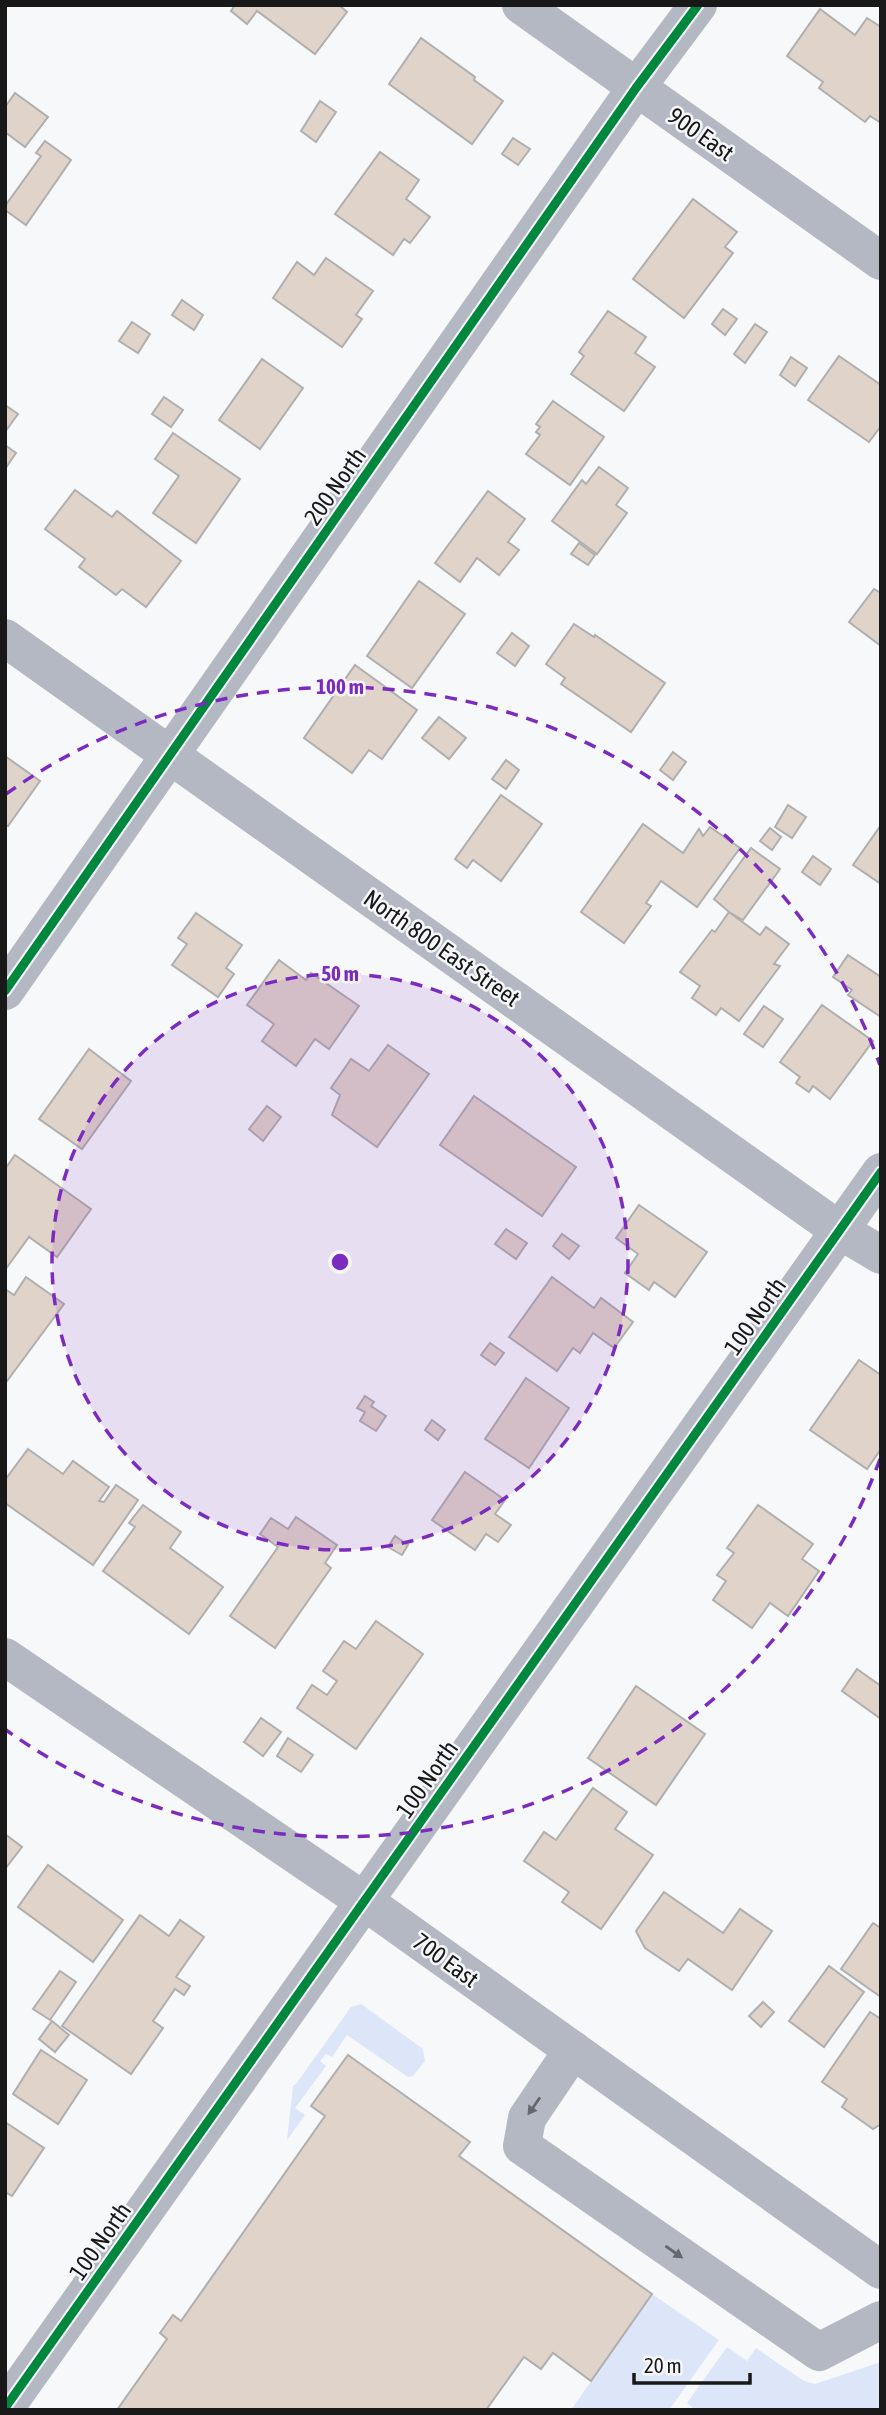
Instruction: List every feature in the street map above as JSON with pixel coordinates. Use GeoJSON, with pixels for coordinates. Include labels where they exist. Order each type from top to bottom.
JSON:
{"type":"FeatureCollection","features":[{"type":"Feature","properties":{"kind":"street","name":"900 East"},"geometry":{"type":"LineString","coordinates":[[522,5],[881,261]]}},
{"type":"Feature","properties":{"kind":"street","name":"200 North"},"geometry":{"type":"LineString","coordinates":[[5,991],[636,88],[698,5]]}},
{"type":"Feature","properties":{"kind":"street","name":"North 800 East Street"},"geometry":{"type":"LineString","coordinates":[[5,638],[839,1230],[881,1255]]}},
{"type":"Feature","properties":{"kind":"street","name":"100 North"},"geometry":{"type":"LineString","coordinates":[[5,2408],[881,1172]]}},
{"type":"Feature","properties":{"kind":"street","name":"700 East"},"geometry":{"type":"LineString","coordinates":[[5,1657],[364,1901],[881,2270]]}},
{"type":"Feature","properties":{"kind":"street"},"geometry":{"type":"LineString","coordinates":[[573,2050],[527,2118],[522,2146],[818,2352],[881,2320]]}},
{"type":"Feature","properties":{"kind":"shaded area"},"geometry":{"type":"Polygon","coordinates":[[[361,2004],[423,2049],[425,2061],[413,2076],[408,2077],[347,2035],[332,2057],[326,2054],[320,2061],[326,2066],[295,2108],[305,2115],[287,2140],[293,2086],[351,2007],[361,2004]]]}},
{"type":"Feature","properties":{"kind":"shaded area"},"geometry":{"type":"Polygon","coordinates":[[[652,2294],[719,2340],[669,2410],[571,2410],[652,2294]]]}},
{"type":"Feature","properties":{"kind":"shaded area"},"geometry":{"type":"Polygon","coordinates":[[[727,2347],[747,2361],[756,2348],[804,2381],[815,2384],[881,2362],[881,2410],[692,2410],[687,2403],[727,2347]]]}},
{"type":"Feature","properties":{"kind":"building"},"geometry":{"type":"Polygon","coordinates":[[[235,5],[339,5],[347,12],[315,54],[257,11],[247,24],[231,11],[235,5]]]}},
{"type":"Feature","properties":{"kind":"building"},"geometry":{"type":"Polygon","coordinates":[[[820,9],[855,35],[867,18],[881,27],[881,123],[870,116],[865,122],[819,88],[823,82],[787,56],[820,9]]]}},
{"type":"Feature","properties":{"kind":"building"},"geometry":{"type":"Polygon","coordinates":[[[421,38],[503,101],[472,144],[389,84],[421,38]]]}},
{"type":"Feature","properties":{"kind":"building"},"geometry":{"type":"Polygon","coordinates":[[[15,93],[48,117],[25,147],[5,132],[5,107],[15,93]]]}},
{"type":"Feature","properties":{"kind":"building"},"geometry":{"type":"Polygon","coordinates":[[[320,101],[336,112],[316,142],[301,131],[320,101]]]}},
{"type":"Feature","properties":{"kind":"building"},"geometry":{"type":"Polygon","coordinates":[[[513,138],[530,149],[518,165],[502,154],[513,138]]]}},
{"type":"Feature","properties":{"kind":"building"},"geometry":{"type":"Polygon","coordinates":[[[45,141],[71,160],[26,225],[5,210],[5,206],[41,156],[36,153],[45,141]]]}},
{"type":"Feature","properties":{"kind":"building"},"geometry":{"type":"Polygon","coordinates":[[[380,152],[419,180],[406,199],[430,217],[410,243],[404,239],[393,255],[335,214],[380,152]]]}},
{"type":"Feature","properties":{"kind":"building"},"geometry":{"type":"Polygon","coordinates":[[[693,199],[737,232],[725,247],[733,253],[684,318],[633,279],[693,199]]]}},
{"type":"Feature","properties":{"kind":"building"},"geometry":{"type":"Polygon","coordinates":[[[326,258],[373,291],[356,315],[362,319],[342,347],[273,298],[297,262],[314,275],[326,258]]]}},
{"type":"Feature","properties":{"kind":"building"},"geometry":{"type":"Polygon","coordinates":[[[182,300],[203,315],[194,330],[172,315],[182,300]]]}},
{"type":"Feature","properties":{"kind":"building"},"geometry":{"type":"Polygon","coordinates":[[[723,309],[737,319],[725,335],[712,324],[723,309]]]}},
{"type":"Feature","properties":{"kind":"building"},"geometry":{"type":"Polygon","coordinates":[[[608,311],[646,337],[635,353],[655,367],[624,411],[571,374],[584,356],[579,352],[608,311]]]}},
{"type":"Feature","properties":{"kind":"building"},"geometry":{"type":"Polygon","coordinates":[[[132,322],[150,334],[138,353],[119,341],[132,322]]]}},
{"type":"Feature","properties":{"kind":"building"},"geometry":{"type":"Polygon","coordinates":[[[755,324],[767,332],[745,363],[734,354],[755,324]]]}},
{"type":"Feature","properties":{"kind":"building"},"geometry":{"type":"Polygon","coordinates":[[[839,356],[881,385],[881,426],[869,442],[808,400],[839,356]]]}},
{"type":"Feature","properties":{"kind":"building"},"geometry":{"type":"Polygon","coordinates":[[[791,357],[807,368],[795,386],[780,375],[791,357]]]}},
{"type":"Feature","properties":{"kind":"building"},"geometry":{"type":"Polygon","coordinates":[[[262,359],[303,388],[260,449],[219,420],[262,359]]]}},
{"type":"Feature","properties":{"kind":"building"},"geometry":{"type":"Polygon","coordinates":[[[164,397],[183,410],[171,427],[152,414],[164,397]]]}},
{"type":"Feature","properties":{"kind":"building"},"geometry":{"type":"Polygon","coordinates":[[[553,401],[604,437],[570,485],[526,454],[540,435],[536,432],[540,427],[536,424],[553,401]]]}},
{"type":"Feature","properties":{"kind":"building"},"geometry":{"type":"Polygon","coordinates":[[[5,405],[18,414],[5,432],[5,405]]]}},
{"type":"Feature","properties":{"kind":"building"},"geometry":{"type":"Polygon","coordinates":[[[173,433],[240,479],[196,543],[153,513],[179,476],[155,459],[173,433]]]}},
{"type":"Feature","properties":{"kind":"building"},"geometry":{"type":"Polygon","coordinates":[[[5,445],[16,453],[5,469],[5,445]]]}},
{"type":"Feature","properties":{"kind":"building"},"geometry":{"type":"Polygon","coordinates":[[[599,467],[628,488],[616,505],[627,513],[597,554],[552,521],[582,480],[586,484],[599,467]]]}},
{"type":"Feature","properties":{"kind":"building"},"geometry":{"type":"Polygon","coordinates":[[[75,490],[112,517],[117,511],[181,561],[146,607],[122,589],[116,595],[79,567],[85,559],[45,529],[75,490]]]}},
{"type":"Feature","properties":{"kind":"building"},"geometry":{"type":"Polygon","coordinates":[[[488,491],[525,519],[508,542],[519,550],[499,575],[477,558],[460,582],[435,563],[488,491]]]}},
{"type":"Feature","properties":{"kind":"building"},"geometry":{"type":"Polygon","coordinates":[[[579,543],[595,555],[588,565],[571,554],[579,543]]]}},
{"type":"Feature","properties":{"kind":"building"},"geometry":{"type":"Polygon","coordinates":[[[419,581],[465,614],[412,688],[367,656],[419,581]]]}},
{"type":"Feature","properties":{"kind":"building"},"geometry":{"type":"Polygon","coordinates":[[[874,589],[881,593],[881,646],[849,622],[874,589]]]}},
{"type":"Feature","properties":{"kind":"building"},"geometry":{"type":"Polygon","coordinates":[[[574,624],[594,637],[595,635],[665,683],[631,732],[561,684],[565,678],[546,664],[574,624]]]}},
{"type":"Feature","properties":{"kind":"building"},"geometry":{"type":"Polygon","coordinates":[[[512,633],[529,646],[515,666],[497,653],[512,633]]]}},
{"type":"Feature","properties":{"kind":"building"},"geometry":{"type":"Polygon","coordinates":[[[355,665],[417,710],[382,759],[369,750],[352,773],[304,738],[355,665]]]}},
{"type":"Feature","properties":{"kind":"building"},"geometry":{"type":"Polygon","coordinates":[[[439,717],[466,738],[449,759],[422,738],[439,717]]]}},
{"type":"Feature","properties":{"kind":"building"},"geometry":{"type":"Polygon","coordinates":[[[673,752],[686,762],[673,780],[660,770],[673,752]]]}},
{"type":"Feature","properties":{"kind":"building"},"geometry":{"type":"Polygon","coordinates":[[[5,756],[40,781],[8,826],[5,825],[5,756]]]}},
{"type":"Feature","properties":{"kind":"building"},"geometry":{"type":"Polygon","coordinates":[[[506,760],[519,770],[506,789],[492,779],[506,760]]]}},
{"type":"Feature","properties":{"kind":"building"},"geometry":{"type":"Polygon","coordinates":[[[501,795],[542,824],[501,881],[473,860],[467,868],[455,859],[501,795]]]}},
{"type":"Feature","properties":{"kind":"building"},"geometry":{"type":"Polygon","coordinates":[[[788,805],[806,817],[792,838],[775,827],[788,805]]]}},
{"type":"Feature","properties":{"kind":"building"},"geometry":{"type":"Polygon","coordinates":[[[643,824],[683,853],[699,829],[703,836],[710,827],[740,848],[697,907],[661,881],[646,903],[651,906],[624,943],[581,912],[643,824]]]}},
{"type":"Feature","properties":{"kind":"building"},"geometry":{"type":"Polygon","coordinates":[[[881,825],[881,884],[853,865],[881,825]]]}},
{"type":"Feature","properties":{"kind":"building"},"geometry":{"type":"Polygon","coordinates":[[[770,828],[781,837],[772,850],[760,841],[770,828]]]}},
{"type":"Feature","properties":{"kind":"building"},"geometry":{"type":"Polygon","coordinates":[[[751,848],[780,869],[743,920],[714,899],[751,848]]]}},
{"type":"Feature","properties":{"kind":"building"},"geometry":{"type":"Polygon","coordinates":[[[813,856],[831,869],[820,885],[802,872],[813,856]]]}},
{"type":"Feature","properties":{"kind":"building"},"geometry":{"type":"Polygon","coordinates":[[[729,912],[760,935],[766,927],[789,944],[774,964],[780,966],[739,1021],[721,1008],[716,1015],[692,998],[700,986],[680,972],[729,912]]]}},
{"type":"Feature","properties":{"kind":"building"},"geometry":{"type":"Polygon","coordinates":[[[196,913],[242,945],[226,968],[234,974],[218,997],[172,965],[187,944],[178,938],[196,913]]]}},
{"type":"Feature","properties":{"kind":"building"},"geometry":{"type":"Polygon","coordinates":[[[848,955],[881,977],[881,1017],[848,995],[852,990],[833,977],[848,955]]]}},
{"type":"Feature","properties":{"kind":"building"},"geometry":{"type":"Polygon","coordinates":[[[279,960],[306,980],[311,973],[359,1006],[329,1049],[315,1039],[296,1066],[262,1041],[274,1024],[247,1005],[279,960]]]}},
{"type":"Feature","properties":{"kind":"building"},"geometry":{"type":"Polygon","coordinates":[[[822,1005],[873,1041],[830,1099],[813,1086],[809,1092],[796,1083],[800,1077],[780,1062],[822,1005]]]}},
{"type":"Feature","properties":{"kind":"building"},"geometry":{"type":"Polygon","coordinates":[[[764,1006],[783,1019],[763,1047],[744,1034],[764,1006]]]}},
{"type":"Feature","properties":{"kind":"building"},"geometry":{"type":"Polygon","coordinates":[[[388,1045],[429,1074],[377,1147],[332,1115],[340,1095],[331,1088],[351,1059],[369,1071],[388,1045]]]}},
{"type":"Feature","properties":{"kind":"building"},"geometry":{"type":"Polygon","coordinates":[[[89,1049],[131,1081],[82,1149],[39,1119],[89,1049]]]}},
{"type":"Feature","properties":{"kind":"building"},"geometry":{"type":"Polygon","coordinates":[[[474,1096],[576,1167],[542,1216],[440,1145],[474,1096]]]}},
{"type":"Feature","properties":{"kind":"building"},"geometry":{"type":"Polygon","coordinates":[[[267,1106],[281,1117],[263,1141],[249,1129],[267,1106]]]}},
{"type":"Feature","properties":{"kind":"building"},"geometry":{"type":"Polygon","coordinates":[[[15,1155],[91,1209],[57,1257],[29,1237],[5,1270],[5,1169],[15,1155]]]}},
{"type":"Feature","properties":{"kind":"building"},"geometry":{"type":"Polygon","coordinates":[[[639,1205],[707,1252],[675,1297],[654,1282],[649,1290],[625,1273],[638,1254],[616,1238],[639,1205]]]}},
{"type":"Feature","properties":{"kind":"building"},"geometry":{"type":"Polygon","coordinates":[[[506,1229],[527,1243],[516,1259],[495,1244],[506,1229]]]}},
{"type":"Feature","properties":{"kind":"building"},"geometry":{"type":"Polygon","coordinates":[[[562,1234],[579,1246],[569,1259],[553,1246],[562,1234]]]}},
{"type":"Feature","properties":{"kind":"building"},"geometry":{"type":"Polygon","coordinates":[[[26,1277],[64,1304],[7,1381],[5,1289],[14,1295],[26,1277]]]}},
{"type":"Feature","properties":{"kind":"building"},"geometry":{"type":"Polygon","coordinates":[[[552,1277],[594,1308],[601,1298],[633,1322],[614,1348],[593,1333],[580,1353],[573,1348],[557,1371],[509,1337],[552,1277]]]}},
{"type":"Feature","properties":{"kind":"building"},"geometry":{"type":"Polygon","coordinates":[[[490,1343],[504,1353],[495,1365],[481,1355],[490,1343]]]}},
{"type":"Feature","properties":{"kind":"building"},"geometry":{"type":"Polygon","coordinates":[[[859,1360],[881,1375],[881,1449],[867,1469],[810,1430],[859,1360]]]}},
{"type":"Feature","properties":{"kind":"building"},"geometry":{"type":"Polygon","coordinates":[[[526,1378],[569,1408],[529,1468],[485,1439],[526,1378]]]}},
{"type":"Feature","properties":{"kind":"building"},"geometry":{"type":"Polygon","coordinates":[[[365,1396],[374,1402],[371,1406],[386,1416],[376,1431],[360,1421],[365,1412],[357,1408],[365,1396]]]}},
{"type":"Feature","properties":{"kind":"building"},"geometry":{"type":"Polygon","coordinates":[[[432,1420],[445,1430],[438,1440],[425,1430],[432,1420]]]}},
{"type":"Feature","properties":{"kind":"building"},"geometry":{"type":"Polygon","coordinates":[[[28,1449],[63,1474],[73,1461],[109,1487],[99,1501],[104,1502],[116,1485],[138,1500],[93,1565],[5,1503],[5,1480],[28,1449]]]}},
{"type":"Feature","properties":{"kind":"building"},"geometry":{"type":"Polygon","coordinates":[[[465,1472],[505,1500],[495,1514],[511,1525],[498,1542],[486,1534],[475,1550],[432,1520],[465,1472]]]}},
{"type":"Feature","properties":{"kind":"building"},"geometry":{"type":"Polygon","coordinates":[[[143,1505],[181,1532],[170,1548],[223,1587],[189,1634],[103,1571],[135,1527],[129,1523],[143,1505]]]}},
{"type":"Feature","properties":{"kind":"building"},"geometry":{"type":"Polygon","coordinates":[[[758,1505],[813,1544],[802,1559],[819,1571],[788,1616],[770,1603],[752,1628],[713,1600],[726,1581],[717,1575],[734,1553],[727,1548],[758,1505]]]}},
{"type":"Feature","properties":{"kind":"building"},"geometry":{"type":"Polygon","coordinates":[[[296,1517],[337,1545],[325,1563],[331,1568],[275,1648],[230,1616],[278,1547],[260,1534],[271,1518],[288,1529],[296,1517]]]}},
{"type":"Feature","properties":{"kind":"building"},"geometry":{"type":"Polygon","coordinates":[[[395,1536],[408,1545],[402,1555],[388,1547],[395,1536]]]}},
{"type":"Feature","properties":{"kind":"building"},"geometry":{"type":"Polygon","coordinates":[[[376,1621],[423,1654],[356,1749],[297,1708],[312,1685],[327,1695],[337,1681],[323,1671],[344,1641],[356,1649],[376,1621]]]}},
{"type":"Feature","properties":{"kind":"building"},"geometry":{"type":"Polygon","coordinates":[[[857,1669],[881,1686],[881,1719],[842,1691],[857,1669]]]}},
{"type":"Feature","properties":{"kind":"building"},"geometry":{"type":"Polygon","coordinates":[[[636,1686],[705,1734],[656,1805],[588,1758],[636,1686]]]}},
{"type":"Feature","properties":{"kind":"building"},"geometry":{"type":"Polygon","coordinates":[[[261,1718],[281,1732],[263,1756],[244,1742],[261,1718]]]}},
{"type":"Feature","properties":{"kind":"building"},"geometry":{"type":"Polygon","coordinates":[[[288,1738],[313,1755],[301,1772],[277,1756],[288,1738]]]}},
{"type":"Feature","properties":{"kind":"building"},"geometry":{"type":"Polygon","coordinates":[[[593,1788],[627,1812],[615,1829],[653,1855],[601,1929],[562,1902],[569,1892],[524,1861],[544,1832],[556,1840],[593,1788]]]}},
{"type":"Feature","properties":{"kind":"building"},"geometry":{"type":"Polygon","coordinates":[[[5,1834],[22,1847],[5,1869],[5,1834]]]}},
{"type":"Feature","properties":{"kind":"building"},"geometry":{"type":"Polygon","coordinates":[[[48,1865],[123,1920],[93,1962],[18,1907],[48,1865]]]}},
{"type":"Feature","properties":{"kind":"building"},"geometry":{"type":"Polygon","coordinates":[[[664,1892],[723,1933],[740,1909],[772,1931],[732,1990],[688,1959],[679,1971],[645,1948],[636,1931],[664,1892]]]}},
{"type":"Feature","properties":{"kind":"building"},"geometry":{"type":"Polygon","coordinates":[[[140,1915],[169,1936],[180,1920],[204,1937],[176,1977],[190,1986],[184,1995],[175,1989],[153,2021],[163,2028],[131,2074],[62,2026],[140,1915]]]}},
{"type":"Feature","properties":{"kind":"building"},"geometry":{"type":"Polygon","coordinates":[[[873,1923],[881,1928],[881,1997],[841,1969],[873,1923]]]}},
{"type":"Feature","properties":{"kind":"building"},"geometry":{"type":"Polygon","coordinates":[[[829,1966],[864,1992],[824,2047],[789,2021],[829,1966]]]}},
{"type":"Feature","properties":{"kind":"building"},"geometry":{"type":"Polygon","coordinates":[[[60,1971],[76,1982],[50,2020],[33,2009],[60,1971]]]}},
{"type":"Feature","properties":{"kind":"building"},"geometry":{"type":"Polygon","coordinates":[[[763,2002],[774,2012],[761,2027],[749,2016],[763,2002]]]}},
{"type":"Feature","properties":{"kind":"building"},"geometry":{"type":"Polygon","coordinates":[[[870,2012],[881,2019],[881,2124],[873,2129],[842,2107],[847,2099],[822,2082],[870,2012]]]}},
{"type":"Feature","properties":{"kind":"building"},"geometry":{"type":"Polygon","coordinates":[[[52,2021],[69,2035],[55,2052],[39,2039],[52,2021]]]}},
{"type":"Feature","properties":{"kind":"building"},"geometry":{"type":"Polygon","coordinates":[[[41,2050],[87,2080],[58,2124],[13,2094],[41,2050]]]}},
{"type":"Feature","properties":{"kind":"building"},"geometry":{"type":"Polygon","coordinates":[[[348,2055],[470,2142],[459,2156],[652,2294],[591,2381],[553,2353],[541,2369],[524,2357],[486,2410],[117,2410],[167,2339],[160,2333],[173,2315],[181,2321],[325,2116],[311,2106],[348,2055]]]}},
{"type":"Feature","properties":{"kind":"building"},"geometry":{"type":"Polygon","coordinates":[[[5,2122],[44,2148],[12,2196],[5,2192],[5,2122]]]}},
{"type":"Feature","properties":{"kind":"cycle path"},"geometry":{"type":"LineString","coordinates":[[5,991],[636,88],[698,5]]}},
{"type":"Feature","properties":{"kind":"cycle path"},"geometry":{"type":"LineString","coordinates":[[5,2408],[881,1172]]}}]}
